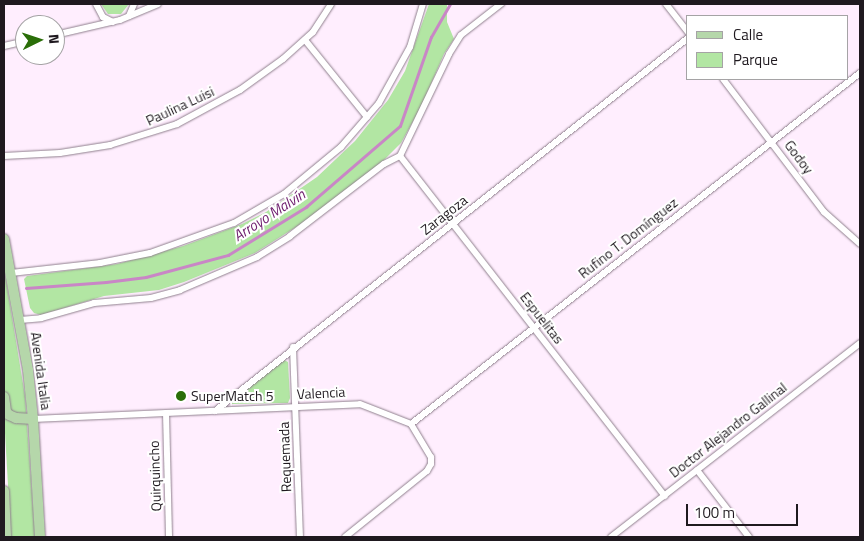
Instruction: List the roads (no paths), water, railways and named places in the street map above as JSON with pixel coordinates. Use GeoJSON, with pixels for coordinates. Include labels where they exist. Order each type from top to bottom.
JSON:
{"type":"FeatureCollection","features":[{"type":"Feature","properties":{"kind":"main road","name":"Avenida Italia"},"geometry":{"type":"LineString","coordinates":[[4,239],[20,320],[33,419],[40,537]]}},
{"type":"Feature","properties":{"kind":"main road"},"geometry":{"type":"LineString","coordinates":[[4,397],[6,412],[9,415],[16,418],[33,419]]}},
{"type":"Feature","properties":{"kind":"main road"},"geometry":{"type":"LineString","coordinates":[[4,491],[6,537]]}},
{"type":"Feature","properties":{"kind":"street"},"geometry":{"type":"LineString","coordinates":[[96,4],[103,17],[112,22]]}},
{"type":"Feature","properties":{"kind":"street"},"geometry":{"type":"LineString","coordinates":[[128,17],[134,4]]}},
{"type":"Feature","properties":{"kind":"street"},"geometry":{"type":"LineString","coordinates":[[65,33],[112,22],[158,4]]}},
{"type":"Feature","properties":{"kind":"street","name":"Paulina Luisi"},"geometry":{"type":"LineString","coordinates":[[4,156],[85,149],[156,132],[209,108],[240,90],[305,40],[319,24],[331,4]]}},
{"type":"Feature","properties":{"kind":"street"},"geometry":{"type":"LineString","coordinates":[[10,272],[92,264],[133,257],[188,241],[234,223],[284,194],[313,172],[346,142],[379,103],[403,63],[423,4]]}},
{"type":"Feature","properties":{"kind":"street"},"geometry":{"type":"LineString","coordinates":[[20,320],[41,318],[94,303],[151,298],[180,290],[248,260],[290,236],[384,164],[400,156],[449,54],[461,34],[501,4]]}},
{"type":"Feature","properties":{"kind":"street"},"geometry":{"type":"LineString","coordinates":[[666,4],[686,29]]}},
{"type":"Feature","properties":{"kind":"street"},"geometry":{"type":"LineString","coordinates":[[305,40],[367,117]]}},
{"type":"Feature","properties":{"kind":"street","name":"Zaragoza"},"geometry":{"type":"LineString","coordinates":[[214,411],[686,40]]}},
{"type":"Feature","properties":{"kind":"street","name":"Rufino T. Domínguez"},"geometry":{"type":"LineString","coordinates":[[411,424],[860,73]]}},
{"type":"Feature","properties":{"kind":"street","name":"Godoy"},"geometry":{"type":"LineString","coordinates":[[724,80],[824,212],[860,244]]}},
{"type":"Feature","properties":{"kind":"street","name":"Espuelitas"},"geometry":{"type":"LineString","coordinates":[[400,156],[665,496]]}},
{"type":"Feature","properties":{"kind":"street","name":"Doctor Alejandro Gallinal"},"geometry":{"type":"LineString","coordinates":[[611,537],[860,342]]}},
{"type":"Feature","properties":{"kind":"street","name":"Requemada"},"geometry":{"type":"LineString","coordinates":[[294,347],[300,537]]}},
{"type":"Feature","properties":{"kind":"street","name":"Valencia"},"geometry":{"type":"LineString","coordinates":[[33,419],[360,404],[411,424]]}},
{"type":"Feature","properties":{"kind":"street","name":"Quirquincho"},"geometry":{"type":"LineString","coordinates":[[166,413],[169,537]]}},
{"type":"Feature","properties":{"kind":"street"},"geometry":{"type":"LineString","coordinates":[[344,537],[427,471],[431,464],[431,457],[411,424]]}},
{"type":"Feature","properties":{"kind":"street"},"geometry":{"type":"LineString","coordinates":[[697,470],[749,537]]}},
{"type":"Feature","properties":{"kind":"waterway","name":"Arroyo Malvín"},"geometry":{"type":"LineString","coordinates":[[26,288],[146,277],[228,255],[306,207],[400,126],[431,37],[450,4]]}},
{"type":"Feature","properties":{"kind":"place","name":"SuperMatch 5"},"geometry":{"type":"Point","coordinates":[181,396]}}]}
